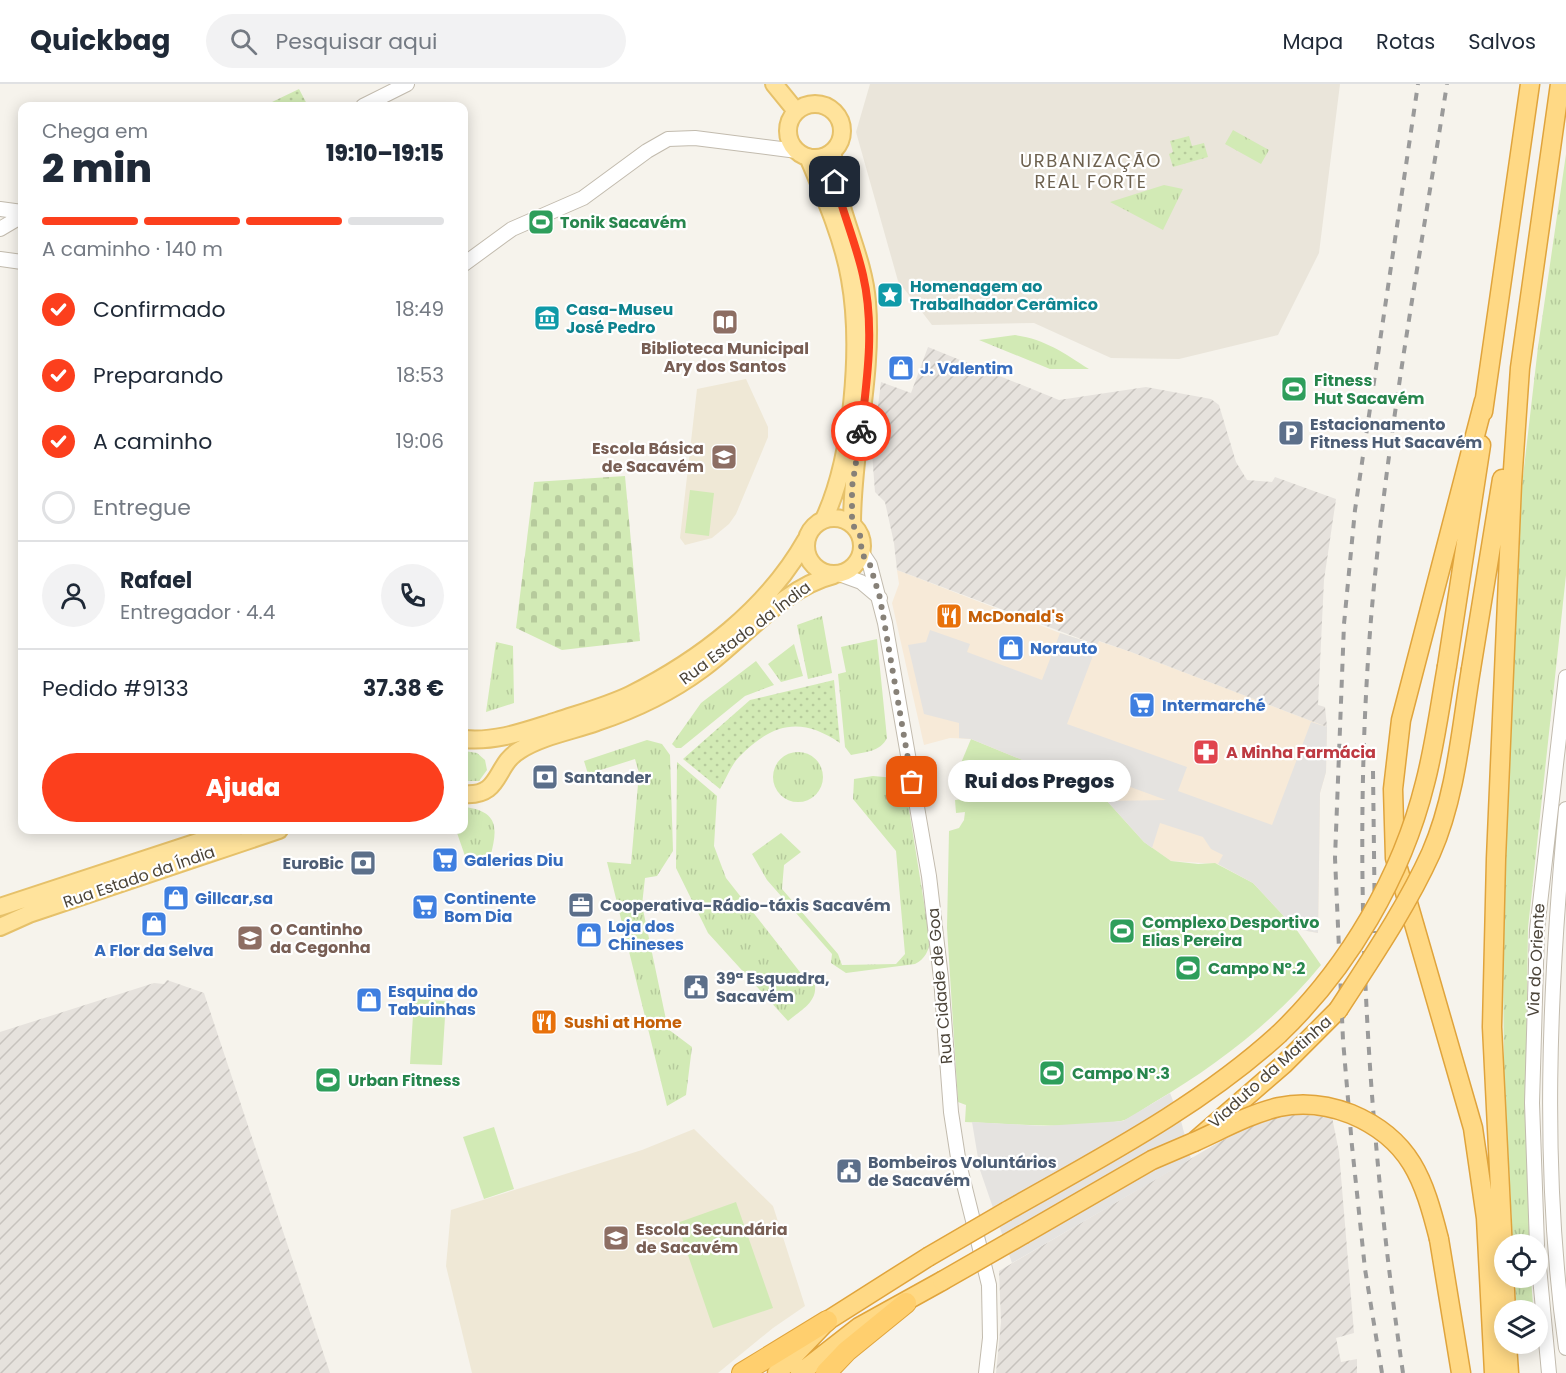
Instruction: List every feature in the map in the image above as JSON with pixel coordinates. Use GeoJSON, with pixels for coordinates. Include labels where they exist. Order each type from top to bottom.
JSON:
{"type":"FeatureCollection","features":[{"type":"Feature","properties":{"kind":"highway"},"geometry":{"type":"LineString","coordinates":[[1494,1373],[1486,1218],[1473,1128],[1395,858],[1393,789],[1401,720],[1484,401],[1530,84]]}},
{"type":"Feature","properties":{"kind":"highway"},"geometry":{"type":"LineString","coordinates":[[1505,1300],[1492,1027],[1497,836],[1520,368],[1560,84]]}},
{"type":"Feature","properties":{"kind":"highway","name":"Viaduto da Matinha"},"geometry":{"type":"LineString","coordinates":[[777,1373],[827,1321],[927,1257],[1103,1156],[1212,1088],[1258,1053],[1296,1018],[1352,944],[1394,869],[1425,784],[1479,470],[1484,401]]}},
{"type":"Feature","properties":{"kind":"highway","name":"Viaduto da Matinha"},"geometry":{"type":"LineString","coordinates":[[800,1373],[858,1327],[906,1303],[1152,1160],[1194,1142],[1322,1029],[1338,1010],[1398,915],[1432,851],[1452,785],[1504,470],[1516,425]]}},
{"type":"Feature","properties":{"kind":"highway"},"geometry":{"type":"LineString","coordinates":[[1194,1142],[1280,1107],[1296,1105],[1335,1108],[1373,1123],[1407,1154],[1427,1192],[1438,1239],[1461,1373]]}},
{"type":"Feature","properties":{"kind":"highway"},"geometry":{"type":"LineString","coordinates":[[826,1373],[847,1351],[906,1303]]}},
{"type":"Feature","properties":{"kind":"highway"},"geometry":{"type":"LineString","coordinates":[[742,1373],[827,1321]]}},
{"type":"Feature","properties":{"kind":"highway"},"geometry":{"type":"LineString","coordinates":[[1508,1354],[1509,1373]]}},
{"type":"Feature","properties":{"kind":"main road"},"geometry":{"type":"LineString","coordinates":[[774,84],[796,111]]}},
{"type":"Feature","properties":{"kind":"main road"},"geometry":{"type":"LineString","coordinates":[[824,519],[834,498],[847,436],[853,381],[853,338],[850,279],[824,198],[802,154],[788,133],[791,117],[796,111],[814,104],[834,111],[839,117],[842,133],[833,151],[835,182],[863,275],[870,345],[853,476],[852,524]]}},
{"type":"Feature","properties":{"kind":"main road"},"geometry":{"type":"LineString","coordinates":[[802,154],[823,157],[833,151]]}},
{"type":"Feature","properties":{"kind":"main road"},"geometry":{"type":"LineString","coordinates":[[839,518],[852,524],[860,535],[862,554],[853,567],[837,574],[825,573],[811,564],[805,548],[812,527],[824,519],[839,518]]}},
{"type":"Feature","properties":{"kind":"main road","name":"Rua Estado da Índia"},"geometry":{"type":"LineString","coordinates":[[469,740],[507,737],[628,696],[664,676],[725,634],[756,605],[781,579],[806,540]]}},
{"type":"Feature","properties":{"kind":"main road","name":"Rua Estado da Índia"},"geometry":{"type":"LineString","coordinates":[[468,794],[477,794],[489,789],[514,753],[523,747],[600,722],[671,688],[702,670],[793,593],[813,580],[837,574]]}},
{"type":"Feature","properties":{"kind":"main road","name":"Rua Estado da Índia"},"geometry":{"type":"LineString","coordinates":[[469,740],[487,744],[496,753],[500,773]]}},
{"type":"Feature","properties":{"kind":"main road","name":"Rua Estado da Índia"},"geometry":{"type":"LineString","coordinates":[[0,907],[222,834]]}},
{"type":"Feature","properties":{"kind":"main road","name":"Rua Estado da Índia"},"geometry":{"type":"LineString","coordinates":[[0,927],[29,914],[267,834]]}},
{"type":"Feature","properties":{"kind":"street"},"geometry":{"type":"LineString","coordinates":[[371,102],[407,84]]}},
{"type":"Feature","properties":{"kind":"street"},"geometry":{"type":"LineString","coordinates":[[468,261],[512,229],[583,198],[647,151],[668,139],[695,138],[752,144],[802,154]]}},
{"type":"Feature","properties":{"kind":"street"},"geometry":{"type":"LineString","coordinates":[[0,209],[18,213]]}},
{"type":"Feature","properties":{"kind":"street"},"geometry":{"type":"LineString","coordinates":[[0,229],[18,217]]}},
{"type":"Feature","properties":{"kind":"street"},"geometry":{"type":"LineString","coordinates":[[0,259],[18,261]]}},
{"type":"Feature","properties":{"kind":"street","name":"Rua Cidade de Goa"},"geometry":{"type":"LineString","coordinates":[[862,554],[870,565],[880,598],[928,876],[941,978],[951,1112],[959,1164],[988,1271],[990,1338],[986,1373]]}},
{"type":"Feature","properties":{"kind":"street"},"geometry":{"type":"LineString","coordinates":[[837,574],[861,582],[880,598]]}},
{"type":"Feature","properties":{"kind":"street","name":"Via do Oriente"},"geometry":{"type":"LineString","coordinates":[[1536,1234],[1532,1103],[1537,930],[1566,676]]}},
{"type":"Feature","properties":{"kind":"street","name":"Via do Oriente"},"geometry":{"type":"LineString","coordinates":[[1566,809],[1553,993],[1552,1144],[1555,1235],[1566,1348]]}},
{"type":"Feature","properties":{"kind":"street"},"geometry":{"type":"LineString","coordinates":[[1532,1103],[1552,1144],[1533,1182]]}},
{"type":"Feature","properties":{"kind":"street"},"geometry":{"type":"LineString","coordinates":[[1548,1347],[1555,1373]]}},
{"type":"Feature","properties":{"kind":"street"},"geometry":{"type":"LineString","coordinates":[[1547,1354],[1549,1373]]}},
{"type":"Feature","properties":{"kind":"shaded area"},"geometry":{"type":"Polygon","coordinates":[[[870,84],[1340,84],[1319,253],[1278,335],[1179,359],[1111,358],[1034,323],[932,325],[898,281],[856,132],[870,84]]]}},
{"type":"Feature","properties":{"kind":"shaded area"},"geometry":{"type":"Polygon","coordinates":[[[928,347],[1059,400],[1146,387],[1211,399],[1219,405],[1236,462],[1247,480],[1272,482],[1275,477],[1336,499],[1324,580],[1318,705],[1325,707],[1327,727],[1131,652],[1099,641],[1097,645],[897,570],[885,502],[875,492],[872,453],[881,382],[911,393],[928,347]]]}},
{"type":"Feature","properties":{"kind":"shaded area","name":"Escola Básica de Sacavém"},"geometry":{"type":"Polygon","coordinates":[[[746,379],[768,427],[768,437],[736,514],[729,524],[712,538],[685,545],[680,538],[697,389],[746,379]]]}},
{"type":"Feature","properties":{"kind":"shaded area"},"geometry":{"type":"Polygon","coordinates":[[[897,570],[1060,633],[1097,645],[1098,641],[1131,652],[1327,727],[1326,772],[1320,793],[1318,933],[1296,929],[1253,883],[1218,864],[1171,861],[1144,842],[1107,801],[1079,783],[971,739],[950,738],[924,745],[892,603],[899,584],[897,570]]]}},
{"type":"Feature","properties":{"kind":"shaded area"},"geometry":{"type":"Polygon","coordinates":[[[930,630],[970,644],[967,652],[1042,680],[1060,633],[1097,645],[1067,724],[1187,767],[1178,791],[1272,825],[1311,722],[1327,727],[1326,772],[1320,793],[1318,933],[1296,929],[1253,883],[1218,864],[1223,855],[1211,849],[1203,837],[1160,823],[1152,848],[1107,801],[1166,800],[1103,777],[1092,769],[1079,783],[971,739],[959,738],[959,723],[924,714],[908,645],[926,642],[930,630]]]}},
{"type":"Feature","properties":{"kind":"shaded area"},"geometry":{"type":"Polygon","coordinates":[[[167,980],[204,993],[330,1373],[0,1373],[0,1032],[154,983],[164,984],[167,980]]]}},
{"type":"Feature","properties":{"kind":"shaded area"},"geometry":{"type":"Polygon","coordinates":[[[1170,1093],[1181,1121],[1191,1159],[1012,1263],[980,1170],[972,1122],[1044,1126],[1123,1121],[1170,1093]]]}},
{"type":"Feature","properties":{"kind":"shaded area"},"geometry":{"type":"Polygon","coordinates":[[[1289,1114],[1332,1117],[1339,1152],[1354,1333],[1336,1338],[1341,1362],[1357,1359],[1357,1373],[996,1373],[1001,1322],[999,1271],[1214,1145],[1252,1125],[1289,1114]]]}},
{"type":"Feature","properties":{"kind":"shaded area","name":"Escola Secundária de Sacavém"},"geometry":{"type":"Polygon","coordinates":[[[694,1129],[773,1206],[805,1306],[773,1328],[718,1373],[472,1373],[446,1266],[451,1210],[642,1150],[694,1129]]]}},
{"type":"Feature","properties":{"kind":"green space"},"geometry":{"type":"Polygon","coordinates":[[[299,89],[306,102],[272,102],[299,89]]]}},
{"type":"Feature","properties":{"kind":"green space"},"geometry":{"type":"Polygon","coordinates":[[[1233,130],[1269,150],[1261,164],[1225,144],[1233,130]]]}},
{"type":"Feature","properties":{"kind":"green space"},"geometry":{"type":"Polygon","coordinates":[[[1189,136],[1192,146],[1204,143],[1208,157],[1173,167],[1169,154],[1173,152],[1170,141],[1189,136]]]}},
{"type":"Feature","properties":{"kind":"green space"},"geometry":{"type":"Polygon","coordinates":[[[1566,154],[1566,575],[1528,928],[1526,1073],[1530,1234],[1512,1234],[1504,1072],[1502,859],[1522,485],[1538,347],[1566,154]]]}},
{"type":"Feature","properties":{"kind":"green space"},"geometry":{"type":"Polygon","coordinates":[[[1164,185],[1183,189],[1163,230],[1110,202],[1164,185]]]}},
{"type":"Feature","properties":{"kind":"green space"},"geometry":{"type":"Polygon","coordinates":[[[1015,335],[1045,343],[1089,369],[1050,369],[979,340],[1015,335]]]}},
{"type":"Feature","properties":{"kind":"green space"},"geometry":{"type":"Polygon","coordinates":[[[625,476],[640,641],[562,650],[516,628],[534,482],[625,476]]]}},
{"type":"Feature","properties":{"kind":"green space"},"geometry":{"type":"Polygon","coordinates":[[[690,490],[714,493],[709,536],[685,533],[690,490]]]}},
{"type":"Feature","properties":{"kind":"green space"},"geometry":{"type":"Polygon","coordinates":[[[822,616],[832,673],[808,679],[797,625],[822,616]]]}},
{"type":"Feature","properties":{"kind":"green space"},"geometry":{"type":"Polygon","coordinates":[[[877,639],[887,738],[876,749],[851,755],[845,747],[838,674],[846,672],[841,647],[877,639]]]}},
{"type":"Feature","properties":{"kind":"green space"},"geometry":{"type":"Polygon","coordinates":[[[496,642],[513,646],[514,703],[486,712],[496,642]]]}},
{"type":"Feature","properties":{"kind":"green space"},"geometry":{"type":"Polygon","coordinates":[[[794,644],[803,676],[781,682],[768,664],[794,644]]]}},
{"type":"Feature","properties":{"kind":"green space"},"geometry":{"type":"Polygon","coordinates":[[[756,661],[774,685],[745,696],[681,748],[676,748],[672,744],[701,703],[756,661]]]}},
{"type":"Feature","properties":{"kind":"green space"},"geometry":{"type":"Polygon","coordinates":[[[834,680],[840,743],[812,729],[787,727],[775,731],[763,737],[739,757],[720,789],[683,759],[750,700],[834,680]]]}},
{"type":"Feature","properties":{"kind":"green space","name":"Complexo Desportivo Elias Pereira"},"geometry":{"type":"Polygon","coordinates":[[[971,739],[1079,783],[1107,801],[1144,842],[1171,861],[1215,863],[1253,883],[1296,929],[1321,965],[1264,1024],[1222,1058],[1129,1118],[1102,1124],[1063,1126],[965,1122],[966,1105],[958,1102],[947,928],[949,831],[959,828],[964,820],[965,812],[956,813],[955,800],[964,799],[964,796],[960,793],[959,777],[956,775],[971,739]]]}},
{"type":"Feature","properties":{"kind":"green space"},"geometry":{"type":"Polygon","coordinates":[[[647,740],[662,744],[670,755],[673,851],[657,876],[645,878],[642,905],[668,1029],[692,1047],[686,1095],[667,1106],[607,862],[631,864],[639,773],[635,759],[588,774],[584,761],[647,740]]]}},
{"type":"Feature","properties":{"kind":"green space"},"geometry":{"type":"Polygon","coordinates":[[[468,752],[477,753],[485,760],[487,770],[479,781],[468,781],[468,752]]]}},
{"type":"Feature","properties":{"kind":"green space"},"geometry":{"type":"Polygon","coordinates":[[[798,752],[816,759],[823,777],[816,795],[798,802],[780,795],[773,777],[780,759],[798,752]]]}},
{"type":"Feature","properties":{"kind":"green space"},"geometry":{"type":"Polygon","coordinates":[[[677,762],[717,796],[714,846],[726,878],[807,981],[814,980],[812,999],[788,1021],[708,933],[676,868],[677,762]]]}},
{"type":"Feature","properties":{"kind":"green space"},"geometry":{"type":"Polygon","coordinates":[[[873,776],[895,778],[907,797],[930,940],[924,957],[915,964],[846,973],[831,963],[832,954],[767,880],[752,854],[781,833],[801,852],[784,865],[782,889],[838,954],[842,965],[896,964],[905,954],[896,851],[853,799],[854,779],[873,776]]]}},
{"type":"Feature","properties":{"kind":"green space"},"geometry":{"type":"Polygon","coordinates":[[[468,808],[484,812],[490,817],[495,830],[490,858],[465,856],[457,834],[468,834],[468,808]]]}},
{"type":"Feature","properties":{"kind":"green space"},"geometry":{"type":"Polygon","coordinates":[[[414,999],[446,1001],[442,1065],[410,1064],[414,999]]]}},
{"type":"Feature","properties":{"kind":"green space"},"geometry":{"type":"Polygon","coordinates":[[[494,1127],[514,1189],[484,1199],[463,1137],[494,1127]]]}},
{"type":"Feature","properties":{"kind":"green space"},"geometry":{"type":"Polygon","coordinates":[[[736,1202],[773,1308],[713,1328],[677,1223],[736,1202]]]}},
{"type":"Feature","properties":{"kind":"green space"},"geometry":{"type":"Polygon","coordinates":[[[1515,1288],[1532,1288],[1533,1300],[1516,1300],[1515,1288]]]}},
{"type":"Feature","properties":{"kind":"railway"},"geometry":{"type":"LineString","coordinates":[[1382,1373],[1365,1269],[1352,1146],[1343,1040],[1335,858],[1344,624],[1355,510],[1418,84]]}},
{"type":"Feature","properties":{"kind":"railway"},"geometry":{"type":"LineString","coordinates":[[1403,1373],[1380,1187],[1366,997],[1362,807],[1365,712],[1371,619],[1385,485],[1447,84]]}},
{"type":"Feature","properties":{"kind":"railway"},"geometry":{"type":"LineString","coordinates":[[1373,771],[1375,933]]}},
{"type":"Feature","properties":{"kind":"way so far"},"geometry":{"type":"LineString","coordinates":[[861,431],[853,476],[852,524],[860,535],[862,554],[870,565],[880,598],[912,782]]}},
{"type":"Feature","properties":{"kind":"place","name":"Tonik Sacavém"},"geometry":{"type":"Point","coordinates":[541,222]}},
{"type":"Feature","properties":{"kind":"place","name":"Homenagem ao Trabalhador Cerâmico"},"geometry":{"type":"Point","coordinates":[890,295]}},
{"type":"Feature","properties":{"kind":"place","name":"Casa-Museu José Pedro"},"geometry":{"type":"Point","coordinates":[547,318]}},
{"type":"Feature","properties":{"kind":"place","name":"Biblioteca Municipal Ary dos Santos"},"geometry":{"type":"Point","coordinates":[725,322]}},
{"type":"Feature","properties":{"kind":"place","name":"J. Valentim"},"geometry":{"type":"Point","coordinates":[901,368]}},
{"type":"Feature","properties":{"kind":"place","name":"Fitness Hut Sacavém"},"geometry":{"type":"Point","coordinates":[1294,389]}},
{"type":"Feature","properties":{"kind":"place","name":"Estacionamento Fitness Hut Sacavém"},"geometry":{"type":"Point","coordinates":[1291,433]}},
{"type":"Feature","properties":{"kind":"place","name":"Escola Básica de Sacavém"},"geometry":{"type":"Point","coordinates":[724,457]}},
{"type":"Feature","properties":{"kind":"place","name":"McDonald's"},"geometry":{"type":"Point","coordinates":[949,616]}},
{"type":"Feature","properties":{"kind":"place","name":"Norauto"},"geometry":{"type":"Point","coordinates":[1011,648]}},
{"type":"Feature","properties":{"kind":"place","name":"Intermarché"},"geometry":{"type":"Point","coordinates":[1142,705]}},
{"type":"Feature","properties":{"kind":"place","name":"A Minha Farmácia"},"geometry":{"type":"Point","coordinates":[1206,752]}},
{"type":"Feature","properties":{"kind":"place","name":"Santander"},"geometry":{"type":"Point","coordinates":[545,777]}},
{"type":"Feature","properties":{"kind":"place","name":"Rui dos Pregos"},"geometry":{"type":"Point","coordinates":[912,782]}},
{"type":"Feature","properties":{"kind":"place","name":"Galerias Diu"},"geometry":{"type":"Point","coordinates":[445,860]}},
{"type":"Feature","properties":{"kind":"place","name":"EuroBic"},"geometry":{"type":"Point","coordinates":[363,863]}},
{"type":"Feature","properties":{"kind":"place","name":"Gillcar,sa"},"geometry":{"type":"Point","coordinates":[176,898]}},
{"type":"Feature","properties":{"kind":"place","name":"Cooperativa-Rádio-táxis Sacavém"},"geometry":{"type":"Point","coordinates":[581,905]}},
{"type":"Feature","properties":{"kind":"place","name":"Continente Bom Dia"},"geometry":{"type":"Point","coordinates":[425,907]}},
{"type":"Feature","properties":{"kind":"place","name":"A Flor da Selva"},"geometry":{"type":"Point","coordinates":[154,924]}},
{"type":"Feature","properties":{"kind":"place","name":"Complexo Desportivo Elias Pereira"},"geometry":{"type":"Point","coordinates":[1122,931]}},
{"type":"Feature","properties":{"kind":"place","name":"Loja dos Chineses"},"geometry":{"type":"Point","coordinates":[589,935]}},
{"type":"Feature","properties":{"kind":"place","name":"O Cantinho da Cegonha"},"geometry":{"type":"Point","coordinates":[250,938]}},
{"type":"Feature","properties":{"kind":"place","name":"Campo Nº.2"},"geometry":{"type":"Point","coordinates":[1188,968]}},
{"type":"Feature","properties":{"kind":"place","name":"39ª Esquadra, Sacavém"},"geometry":{"type":"Point","coordinates":[696,987]}},
{"type":"Feature","properties":{"kind":"place","name":"Esquina do Tabuinhas"},"geometry":{"type":"Point","coordinates":[369,1000]}},
{"type":"Feature","properties":{"kind":"place","name":"Sushi at Home"},"geometry":{"type":"Point","coordinates":[544,1022]}},
{"type":"Feature","properties":{"kind":"place","name":"Campo Nº.3"},"geometry":{"type":"Point","coordinates":[1052,1073]}},
{"type":"Feature","properties":{"kind":"place","name":"Urban Fitness"},"geometry":{"type":"Point","coordinates":[328,1080]}},
{"type":"Feature","properties":{"kind":"place","name":"Bombeiros Voluntários de Sacavém"},"geometry":{"type":"Point","coordinates":[849,1171]}},
{"type":"Feature","properties":{"kind":"place","name":"Escola Secundária de Sacavém"},"geometry":{"type":"Point","coordinates":[616,1238]}},
{"type":"Feature","properties":{"kind":"district","name":"URBANIZAÇÃO REAL FORTE"},"geometry":{"type":"Point","coordinates":[1091,170]}},
{"type":"Feature","properties":{"kind":"route"},"geometry":{"type":"LineString","coordinates":[[835,182],[863,275],[867,299],[870,345],[861,431]]}}]}
